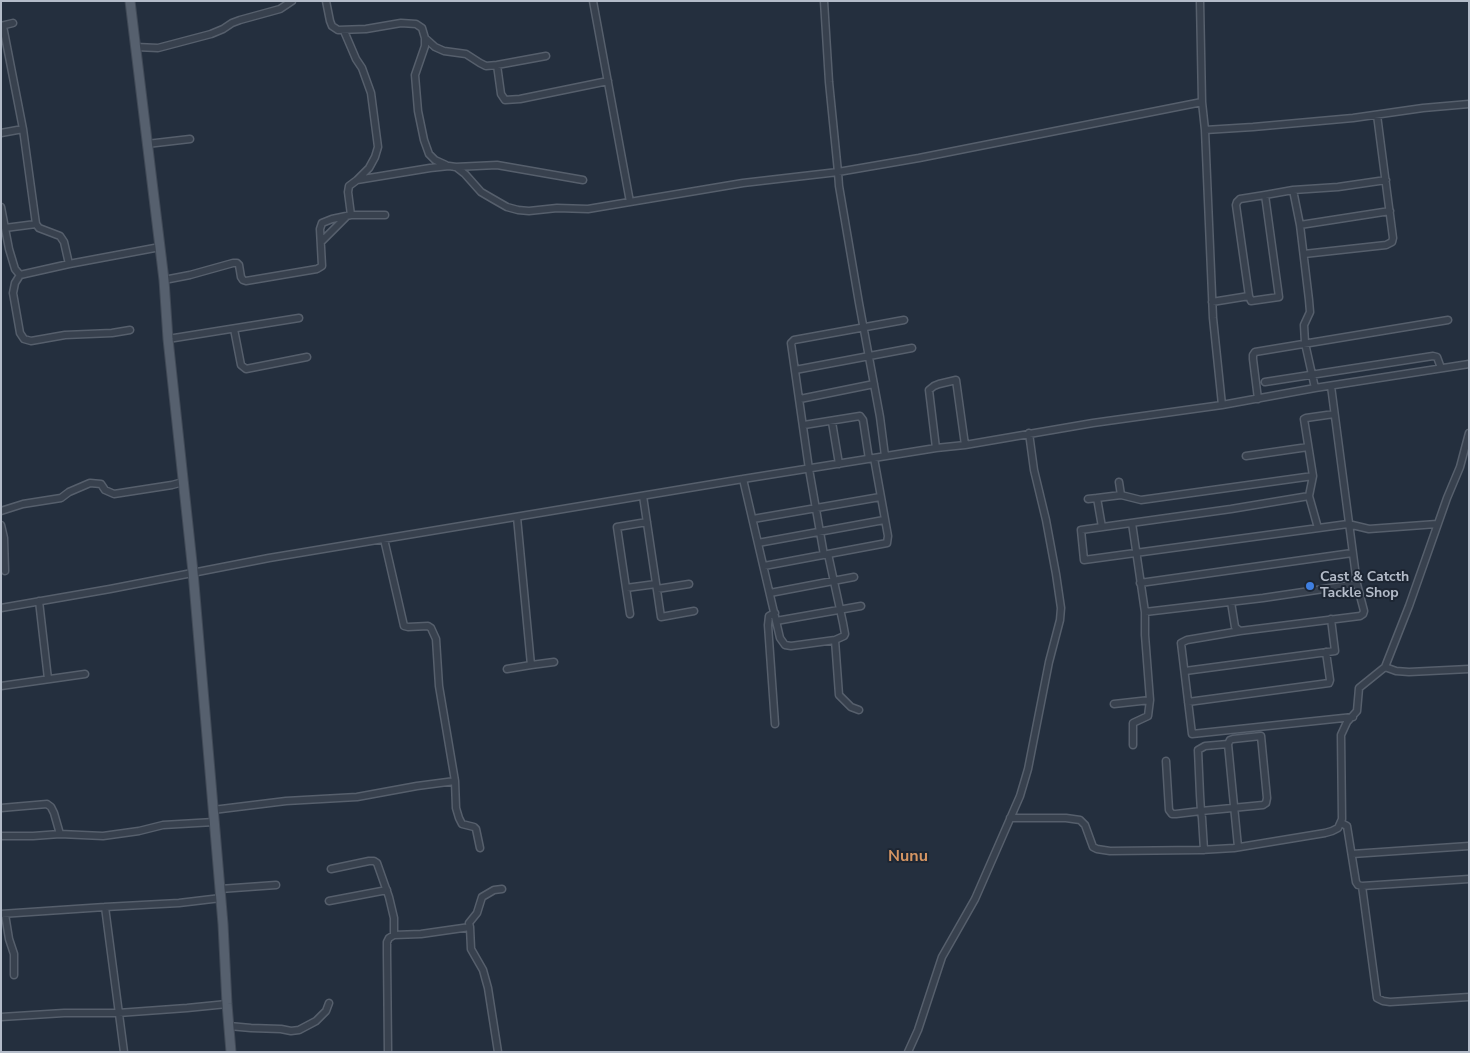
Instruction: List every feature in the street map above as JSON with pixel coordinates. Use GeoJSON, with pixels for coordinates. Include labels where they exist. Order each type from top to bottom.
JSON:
{"type":"FeatureCollection","features":[{"type":"Feature","properties":{"kind":"main road"},"geometry":{"type":"LineString","coordinates":[[130,1],[164,280],[168,339],[193,572],[221,894],[231,1052]]}},
{"type":"Feature","properties":{"kind":"street"},"geometry":{"type":"LineString","coordinates":[[136,47],[158,48],[211,34],[240,20],[280,9],[292,1]]}},
{"type":"Feature","properties":{"kind":"street"},"geometry":{"type":"LineString","coordinates":[[326,1],[332,26],[338,30],[366,29],[401,23],[416,24],[422,28],[425,46],[415,75],[418,111],[424,140],[430,154],[442,164],[456,167],[481,192],[508,207],[518,210],[588,209],[743,183],[838,172],[1202,102]]}},
{"type":"Feature","properties":{"kind":"street"},"geometry":{"type":"LineString","coordinates":[[593,1],[630,202]]}},
{"type":"Feature","properties":{"kind":"street"},"geometry":{"type":"LineString","coordinates":[[824,1],[829,82],[839,186],[885,456]]}},
{"type":"Feature","properties":{"kind":"street"},"geometry":{"type":"LineString","coordinates":[[1200,1],[1202,102],[1205,130],[1212,302],[1222,405]]}},
{"type":"Feature","properties":{"kind":"street"},"geometry":{"type":"LineString","coordinates":[[13,23],[2,26],[23,129],[36,224],[38,228],[60,236],[64,242],[69,264]]}},
{"type":"Feature","properties":{"kind":"street"},"geometry":{"type":"LineString","coordinates":[[321,242],[349,216],[349,186],[369,168],[376,158],[378,147],[371,93],[362,68],[344,31]]}},
{"type":"Feature","properties":{"kind":"street"},"geometry":{"type":"LineString","coordinates":[[425,38],[435,47],[444,51],[466,54],[486,66],[546,56]]}},
{"type":"Feature","properties":{"kind":"street"},"geometry":{"type":"LineString","coordinates":[[497,65],[501,94],[505,100],[520,99],[608,81]]}},
{"type":"Feature","properties":{"kind":"street"},"geometry":{"type":"LineString","coordinates":[[1205,130],[1377,115],[1469,104]]}},
{"type":"Feature","properties":{"kind":"street"},"geometry":{"type":"LineString","coordinates":[[1304,254],[1386,245],[1392,242],[1390,211],[1377,115]]}},
{"type":"Feature","properties":{"kind":"street"},"geometry":{"type":"LineString","coordinates":[[1,133],[23,129]]}},
{"type":"Feature","properties":{"kind":"street"},"geometry":{"type":"LineString","coordinates":[[147,144],[190,139]]}},
{"type":"Feature","properties":{"kind":"street"},"geometry":{"type":"LineString","coordinates":[[357,180],[430,168],[497,165],[583,180]]}},
{"type":"Feature","properties":{"kind":"street"},"geometry":{"type":"LineString","coordinates":[[1265,194],[1279,297],[1252,301],[1249,296],[1236,205],[1240,200],[1265,194],[1293,190],[1338,187],[1386,180]]}},
{"type":"Feature","properties":{"kind":"street"},"geometry":{"type":"LineString","coordinates":[[1293,190],[1300,225],[1310,312],[1304,326],[1305,343],[1315,388]]}},
{"type":"Feature","properties":{"kind":"street"},"geometry":{"type":"LineString","coordinates":[[1,207],[9,249],[15,270],[20,275]]}},
{"type":"Feature","properties":{"kind":"street"},"geometry":{"type":"LineString","coordinates":[[1300,225],[1390,211]]}},
{"type":"Feature","properties":{"kind":"street"},"geometry":{"type":"LineString","coordinates":[[164,280],[190,275],[233,262],[239,265],[241,277],[246,281],[317,269],[322,266],[320,229],[322,223],[349,216],[385,215]]}},
{"type":"Feature","properties":{"kind":"street"},"geometry":{"type":"LineString","coordinates":[[5,228],[36,224]]}},
{"type":"Feature","properties":{"kind":"street"},"geometry":{"type":"LineString","coordinates":[[20,275],[69,264],[160,248]]}},
{"type":"Feature","properties":{"kind":"street"},"geometry":{"type":"LineString","coordinates":[[1,249],[9,249]]}},
{"type":"Feature","properties":{"kind":"street"},"geometry":{"type":"LineString","coordinates":[[20,275],[13,293],[20,333],[24,339],[31,341],[65,335],[112,333],[130,330]]}},
{"type":"Feature","properties":{"kind":"street"},"geometry":{"type":"LineString","coordinates":[[1212,302],[1249,296]]}},
{"type":"Feature","properties":{"kind":"street"},"geometry":{"type":"LineString","coordinates":[[168,339],[299,318]]}},
{"type":"Feature","properties":{"kind":"street"},"geometry":{"type":"LineString","coordinates":[[744,479],[780,638],[785,646],[791,646],[841,638],[845,634],[834,581],[820,531],[791,345],[792,341],[904,320]]}},
{"type":"Feature","properties":{"kind":"street"},"geometry":{"type":"LineString","coordinates":[[1258,398],[1254,353],[1448,320]]}},
{"type":"Feature","properties":{"kind":"street"},"geometry":{"type":"LineString","coordinates":[[234,329],[241,365],[246,370],[307,358]]}},
{"type":"Feature","properties":{"kind":"street"},"geometry":{"type":"LineString","coordinates":[[795,370],[912,348]]}},
{"type":"Feature","properties":{"kind":"street"},"geometry":{"type":"LineString","coordinates":[[1265,382],[1433,356],[1438,357],[1442,368]]}},
{"type":"Feature","properties":{"kind":"street"},"geometry":{"type":"LineString","coordinates":[[1,608],[268,558],[885,456],[1222,405],[1315,388],[1469,364]]}},
{"type":"Feature","properties":{"kind":"street"},"geometry":{"type":"LineString","coordinates":[[936,448],[929,393],[934,386],[956,380],[965,445]]}},
{"type":"Feature","properties":{"kind":"street"},"geometry":{"type":"LineString","coordinates":[[800,399],[874,384]]}},
{"type":"Feature","properties":{"kind":"street"},"geometry":{"type":"LineString","coordinates":[[1331,386],[1352,553],[1364,610],[1363,614],[1360,616],[1183,640],[1181,643],[1192,734],[1353,717]]}},
{"type":"Feature","properties":{"kind":"street"},"geometry":{"type":"LineString","coordinates":[[1318,528],[1309,496],[1313,476],[1304,419],[1334,414]]}},
{"type":"Feature","properties":{"kind":"street"},"geometry":{"type":"LineString","coordinates":[[764,566],[886,544],[888,540],[862,418],[860,416],[804,425]]}},
{"type":"Feature","properties":{"kind":"street"},"geometry":{"type":"LineString","coordinates":[[832,422],[839,464]]}},
{"type":"Feature","properties":{"kind":"street"},"geometry":{"type":"LineString","coordinates":[[908,1052],[918,1030],[942,957],[975,899],[1010,818],[1028,769],[1048,662],[1060,620],[1061,608],[1056,574],[1034,470],[1029,433]]}},
{"type":"Feature","properties":{"kind":"street"},"geometry":{"type":"LineString","coordinates":[[1010,818],[1066,818],[1080,820],[1085,826],[1093,847],[1110,851],[1204,850],[1238,847],[1332,831],[1338,828],[1341,823],[1342,735],[1347,722],[1357,711],[1359,688],[1386,666],[1437,524],[1460,467],[1469,433]]}},
{"type":"Feature","properties":{"kind":"street"},"geometry":{"type":"LineString","coordinates":[[1246,456],[1308,448]]}},
{"type":"Feature","properties":{"kind":"street"},"geometry":{"type":"LineString","coordinates":[[1460,467],[1469,467]]}},
{"type":"Feature","properties":{"kind":"street"},"geometry":{"type":"LineString","coordinates":[[1088,499],[1121,495],[1142,500],[1313,476]]}},
{"type":"Feature","properties":{"kind":"street"},"geometry":{"type":"LineString","coordinates":[[1,511],[23,504],[61,498],[69,492],[90,483],[101,484],[105,490],[114,494],[172,486],[183,482]]}},
{"type":"Feature","properties":{"kind":"street"},"geometry":{"type":"LineString","coordinates":[[1119,482],[1121,495]]}},
{"type":"Feature","properties":{"kind":"street"},"geometry":{"type":"LineString","coordinates":[[643,496],[661,617],[694,611]]}},
{"type":"Feature","properties":{"kind":"street"},"geometry":{"type":"LineString","coordinates":[[1309,496],[1231,510],[1081,530],[1084,560],[1348,524],[1370,529],[1437,524]]}},
{"type":"Feature","properties":{"kind":"street"},"geometry":{"type":"LineString","coordinates":[[753,519],[880,498]]}},
{"type":"Feature","properties":{"kind":"street"},"geometry":{"type":"LineString","coordinates":[[1097,498],[1102,527]]}},
{"type":"Feature","properties":{"kind":"street"},"geometry":{"type":"LineString","coordinates":[[517,517],[531,665]]}},
{"type":"Feature","properties":{"kind":"street"},"geometry":{"type":"LineString","coordinates":[[758,543],[884,520]]}},
{"type":"Feature","properties":{"kind":"street"},"geometry":{"type":"LineString","coordinates":[[630,614],[616,526],[647,522]]}},
{"type":"Feature","properties":{"kind":"street"},"geometry":{"type":"LineString","coordinates":[[1132,523],[1145,612],[1150,700],[1148,716],[1133,723],[1133,745]]}},
{"type":"Feature","properties":{"kind":"street"},"geometry":{"type":"LineString","coordinates":[[1,525],[4,538],[5,571]]}},
{"type":"Feature","properties":{"kind":"street"},"geometry":{"type":"LineString","coordinates":[[384,539],[404,626],[428,626],[436,639],[439,686],[455,781],[456,808],[462,824],[476,829],[480,848]]}},
{"type":"Feature","properties":{"kind":"street"},"geometry":{"type":"LineString","coordinates":[[1140,583],[1352,553]]}},
{"type":"Feature","properties":{"kind":"street"},"geometry":{"type":"LineString","coordinates":[[770,593],[854,577]]}},
{"type":"Feature","properties":{"kind":"street"},"geometry":{"type":"LineString","coordinates":[[626,588],[689,584]]}},
{"type":"Feature","properties":{"kind":"street"},"geometry":{"type":"LineString","coordinates":[[1145,612],[1357,584]]}},
{"type":"Feature","properties":{"kind":"street"},"geometry":{"type":"LineString","coordinates":[[40,601],[48,679]]}},
{"type":"Feature","properties":{"kind":"street"},"geometry":{"type":"LineString","coordinates":[[1232,602],[1235,627],[1240,631]]}},
{"type":"Feature","properties":{"kind":"street"},"geometry":{"type":"LineString","coordinates":[[776,621],[861,606]]}},
{"type":"Feature","properties":{"kind":"street"},"geometry":{"type":"LineString","coordinates":[[775,613],[769,616],[768,625],[775,724]]}},
{"type":"Feature","properties":{"kind":"street"},"geometry":{"type":"LineString","coordinates":[[1184,671],[1335,651],[1331,619]]}},
{"type":"Feature","properties":{"kind":"street"},"geometry":{"type":"LineString","coordinates":[[835,640],[839,695],[851,707],[859,710]]}},
{"type":"Feature","properties":{"kind":"street"},"geometry":{"type":"LineString","coordinates":[[1188,702],[1329,683],[1326,652]]}},
{"type":"Feature","properties":{"kind":"street"},"geometry":{"type":"LineString","coordinates":[[507,669],[554,662]]}},
{"type":"Feature","properties":{"kind":"street"},"geometry":{"type":"LineString","coordinates":[[1386,666],[1396,671],[1409,672],[1469,669]]}},
{"type":"Feature","properties":{"kind":"street"},"geometry":{"type":"LineString","coordinates":[[1,686],[85,674]]}},
{"type":"Feature","properties":{"kind":"street"},"geometry":{"type":"LineString","coordinates":[[1114,704],[1150,700]]}},
{"type":"Feature","properties":{"kind":"street"},"geometry":{"type":"LineString","coordinates":[[1166,761],[1170,812],[1176,814],[1202,811],[1235,808],[1262,805],[1267,802],[1261,736],[1232,739],[1228,744],[1235,808],[1238,847]]}},
{"type":"Feature","properties":{"kind":"street"},"geometry":{"type":"LineString","coordinates":[[1204,850],[1198,750],[1205,746],[1228,744]]}},
{"type":"Feature","properties":{"kind":"street"},"geometry":{"type":"LineString","coordinates":[[213,810],[286,801],[357,797],[455,781]]}},
{"type":"Feature","properties":{"kind":"street"},"geometry":{"type":"LineString","coordinates":[[1,808],[47,804],[51,806],[54,812],[60,834]]}},
{"type":"Feature","properties":{"kind":"street"},"geometry":{"type":"LineString","coordinates":[[1,836],[60,834],[103,836],[139,831],[163,825],[214,822]]}},
{"type":"Feature","properties":{"kind":"street"},"geometry":{"type":"LineString","coordinates":[[1341,823],[1347,826],[1356,882],[1362,886],[1469,879]]}},
{"type":"Feature","properties":{"kind":"street"},"geometry":{"type":"LineString","coordinates":[[1352,854],[1469,846]]}},
{"type":"Feature","properties":{"kind":"street"},"geometry":{"type":"LineString","coordinates":[[332,869],[368,861],[374,861],[378,865],[394,918],[394,936]]}},
{"type":"Feature","properties":{"kind":"street"},"geometry":{"type":"LineString","coordinates":[[14,976],[14,954],[3,914],[179,903],[276,885]]}},
{"type":"Feature","properties":{"kind":"street"},"geometry":{"type":"LineString","coordinates":[[1362,886],[1377,998],[1390,1002],[1469,997]]}},
{"type":"Feature","properties":{"kind":"street"},"geometry":{"type":"LineString","coordinates":[[498,1052],[487,982],[483,970],[471,949],[469,923],[478,913],[482,897],[494,890],[502,889]]}},
{"type":"Feature","properties":{"kind":"street"},"geometry":{"type":"LineString","coordinates":[[329,901],[387,890]]}},
{"type":"Feature","properties":{"kind":"street"},"geometry":{"type":"LineString","coordinates":[[105,907],[124,1052]]}},
{"type":"Feature","properties":{"kind":"street"},"geometry":{"type":"LineString","coordinates":[[388,1052],[387,942],[389,938],[470,927]]}},
{"type":"Feature","properties":{"kind":"street"},"geometry":{"type":"LineString","coordinates":[[229,1026],[298,1030],[316,1021],[326,1011],[329,1003]]}},
{"type":"Feature","properties":{"kind":"street"},"geometry":{"type":"LineString","coordinates":[[1,1017],[118,1013],[227,1004]]}},
{"type":"Feature","properties":{"kind":"place","name":"Cast & Catcth Tackle Shop"},"geometry":{"type":"Point","coordinates":[1310,586]}},
{"type":"Feature","properties":{"kind":"district","name":"Nunu"},"geometry":{"type":"Point","coordinates":[908,857]}}]}
